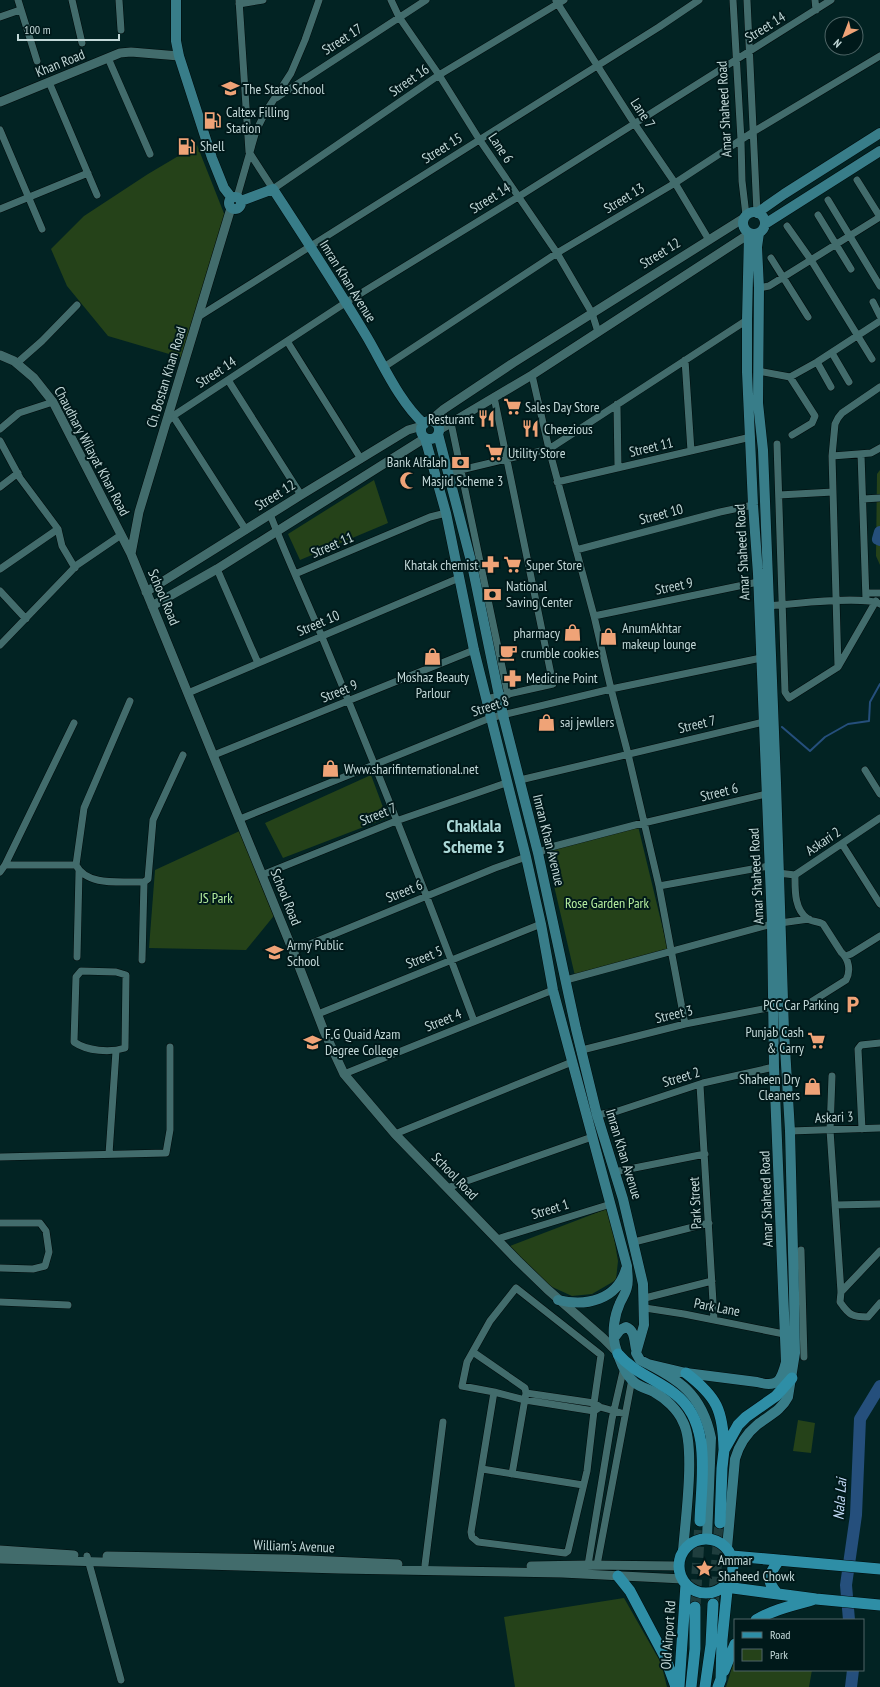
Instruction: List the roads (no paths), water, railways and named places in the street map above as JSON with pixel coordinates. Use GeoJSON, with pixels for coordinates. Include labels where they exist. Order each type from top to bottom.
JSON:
{"type":"FeatureCollection","features":[{"type":"Feature","properties":{"kind":"main road"},"geometry":{"type":"LineString","coordinates":[[176,0],[176,41],[179,56],[211,155],[224,188],[236,198],[239,207],[232,208]]}},
{"type":"Feature","properties":{"kind":"main road"},"geometry":{"type":"LineString","coordinates":[[757,213],[784,194],[880,133]]}},
{"type":"Feature","properties":{"kind":"main road"},"geometry":{"type":"LineString","coordinates":[[758,230],[763,217],[757,213],[749,213],[745,217],[742,226],[746,232],[758,230],[880,151]]}},
{"type":"Feature","properties":{"kind":"main road"},"geometry":{"type":"LineString","coordinates":[[236,198],[273,189]]}},
{"type":"Feature","properties":{"kind":"main road","name":"Imran Khan Avenue"},"geometry":{"type":"LineString","coordinates":[[273,189],[413,412],[425,424]]}},
{"type":"Feature","properties":{"kind":"main road","name":"Amar Shaheed Road"},"geometry":{"type":"LineString","coordinates":[[648,1364],[686,1374],[757,1382],[768,1385],[777,1383],[795,1353],[798,1291],[790,1131],[766,794],[764,722],[768,606],[763,450],[758,403],[758,230]]}},
{"type":"Feature","properties":{"kind":"main road","name":"Amar Shaheed Road"},"geometry":{"type":"LineString","coordinates":[[730,1552],[734,1458],[746,1435],[756,1425],[782,1407],[785,1402],[792,1378],[784,1334],[773,1032],[778,873],[766,657],[758,582],[753,505],[747,370],[747,320],[758,230]]}},
{"type":"Feature","properties":{"kind":"main road"},"geometry":{"type":"LineString","coordinates":[[747,370],[758,371]]}},
{"type":"Feature","properties":{"kind":"main road"},"geometry":{"type":"LineString","coordinates":[[425,424],[437,425],[439,432],[433,439],[425,438],[421,431],[425,424]]}},
{"type":"Feature","properties":{"kind":"main road","name":"Imran Khan Avenue"},"geometry":{"type":"LineString","coordinates":[[439,432],[503,695],[503,715],[538,853],[576,1028],[597,1115],[623,1199],[643,1284],[645,1298],[644,1325],[636,1353]]}},
{"type":"Feature","properties":{"kind":"main road","name":"Imran Khan Avenue"},"geometry":{"type":"LineString","coordinates":[[425,438],[446,513],[474,650],[541,924],[553,990],[627,1266],[628,1287],[619,1304],[616,1316],[614,1338],[618,1354],[632,1379]]}},
{"type":"Feature","properties":{"kind":"main road"},"geometry":{"type":"LineString","coordinates":[[773,1032],[784,1031]]}},
{"type":"Feature","properties":{"kind":"main road"},"geometry":{"type":"LineString","coordinates":[[558,1300],[578,1303],[601,1300],[617,1286],[624,1277],[627,1266]]}},
{"type":"Feature","properties":{"kind":"main road"},"geometry":{"type":"LineString","coordinates":[[614,1338],[620,1330],[629,1327],[633,1333],[636,1353],[640,1360],[685,1387],[702,1409],[708,1424],[711,1438],[707,1538]]}},
{"type":"Feature","properties":{"kind":"main road"},"geometry":{"type":"LineString","coordinates":[[618,1354],[633,1369],[676,1394],[694,1416],[701,1442],[700,1521]]}},
{"type":"Feature","properties":{"kind":"main road"},"geometry":{"type":"LineString","coordinates":[[686,1374],[702,1386],[714,1399],[723,1427],[724,1450],[720,1523]]}},
{"type":"Feature","properties":{"kind":"main road"},"geometry":{"type":"LineString","coordinates":[[724,1450],[742,1421],[756,1408],[776,1396],[792,1378]]}},
{"type":"Feature","properties":{"kind":"main road"},"geometry":{"type":"LineString","coordinates":[[632,1379],[635,1383],[656,1393],[666,1401],[683,1422],[687,1433],[689,1452],[683,1551],[679,1566],[684,1582],[698,1592],[705,1593],[712,1592],[725,1585],[733,1571],[730,1552]]}},
{"type":"Feature","properties":{"kind":"main road"},"geometry":{"type":"LineString","coordinates":[[683,1551],[693,1541],[707,1538],[715,1540],[730,1552],[801,1563],[880,1569]]}},
{"type":"Feature","properties":{"kind":"main road"},"geometry":{"type":"LineString","coordinates":[[776,1592],[769,1580],[773,1570],[780,1560]]}},
{"type":"Feature","properties":{"kind":"main road"},"geometry":{"type":"LineString","coordinates":[[618,1576],[630,1591],[665,1657],[676,1687]]}},
{"type":"Feature","properties":{"kind":"main road","name":"Old Airport Rd"},"geometry":{"type":"LineString","coordinates":[[680,1687],[684,1582]]}},
{"type":"Feature","properties":{"kind":"main road"},"geometry":{"type":"LineString","coordinates":[[725,1585],[733,1588],[776,1592],[816,1599],[880,1605]]}},
{"type":"Feature","properties":{"kind":"main road"},"geometry":{"type":"LineString","coordinates":[[719,1683],[727,1590],[725,1585]]}},
{"type":"Feature","properties":{"kind":"main road"},"geometry":{"type":"LineString","coordinates":[[757,1619],[761,1616],[789,1606],[816,1599]]}},
{"type":"Feature","properties":{"kind":"main road"},"geometry":{"type":"LineString","coordinates":[[705,1687],[711,1645],[713,1604]]}},
{"type":"Feature","properties":{"kind":"main road"},"geometry":{"type":"LineString","coordinates":[[691,1687],[694,1667],[695,1607]]}},
{"type":"Feature","properties":{"kind":"main road"},"geometry":{"type":"LineString","coordinates":[[719,1683],[734,1646]]}},
{"type":"Feature","properties":{"kind":"street"},"geometry":{"type":"LineString","coordinates":[[18,0],[37,61]]}},
{"type":"Feature","properties":{"kind":"street"},"geometry":{"type":"LineString","coordinates":[[72,0],[82,43]]}},
{"type":"Feature","properties":{"kind":"street"},"geometry":{"type":"LineString","coordinates":[[119,0],[121,30]]}},
{"type":"Feature","properties":{"kind":"street"},"geometry":{"type":"LineString","coordinates":[[249,152],[239,2],[263,0]]}},
{"type":"Feature","properties":{"kind":"street"},"geometry":{"type":"LineString","coordinates":[[236,198],[256,131],[273,100],[291,73],[305,40],[319,0]]}},
{"type":"Feature","properties":{"kind":"street","name":"Lane 6"},"geometry":{"type":"LineString","coordinates":[[391,0],[399,17],[439,75],[479,139],[557,253],[592,313],[598,332]]}},
{"type":"Feature","properties":{"kind":"street","name":"Street 17"},"geometry":{"type":"LineString","coordinates":[[273,100],[426,0]]}},
{"type":"Feature","properties":{"kind":"street","name":"Street 15"},"geometry":{"type":"LineString","coordinates":[[198,317],[699,0]]}},
{"type":"Feature","properties":{"kind":"street","name":"Amar Shaheed Road"},"geometry":{"type":"LineString","coordinates":[[733,0],[745,217]]}},
{"type":"Feature","properties":{"kind":"street","name":"Amar Shaheed Road"},"geometry":{"type":"LineString","coordinates":[[748,0],[757,213]]}},
{"type":"Feature","properties":{"kind":"street"},"geometry":{"type":"LineString","coordinates":[[815,0],[816,10]]}},
{"type":"Feature","properties":{"kind":"street","name":"Street 14"},"geometry":{"type":"LineString","coordinates":[[166,423],[173,416],[345,303],[518,197],[831,0]]}},
{"type":"Feature","properties":{"kind":"street","name":"Lane 7"},"geometry":{"type":"LineString","coordinates":[[559,1],[597,65],[675,183],[709,240]]}},
{"type":"Feature","properties":{"kind":"street","name":"Street 16"},"geometry":{"type":"LineString","coordinates":[[273,189],[439,75],[559,1]]}},
{"type":"Feature","properties":{"kind":"street"},"geometry":{"type":"LineString","coordinates":[[0,17],[20,10]]}},
{"type":"Feature","properties":{"kind":"street","name":"Khan Road"},"geometry":{"type":"LineString","coordinates":[[0,102],[120,54],[131,52],[179,56]]}},
{"type":"Feature","properties":{"kind":"street","name":"Street 13"},"geometry":{"type":"LineString","coordinates":[[384,367],[557,253],[675,183],[753,132],[880,56]]}},
{"type":"Feature","properties":{"kind":"street"},"geometry":{"type":"LineString","coordinates":[[108,58],[150,154]]}},
{"type":"Feature","properties":{"kind":"street"},"geometry":{"type":"LineString","coordinates":[[49,82],[97,195]]}},
{"type":"Feature","properties":{"kind":"street"},"geometry":{"type":"LineString","coordinates":[[0,130],[42,228]]}},
{"type":"Feature","properties":{"kind":"street","name":"Imran Khan Avenue"},"geometry":{"type":"LineString","coordinates":[[249,152],[273,189]]}},
{"type":"Feature","properties":{"kind":"street"},"geometry":{"type":"LineString","coordinates":[[0,210],[88,173]]}},
{"type":"Feature","properties":{"kind":"street"},"geometry":{"type":"LineString","coordinates":[[759,288],[769,286],[880,217],[857,180]]}},
{"type":"Feature","properties":{"kind":"street"},"geometry":{"type":"LineString","coordinates":[[828,200],[880,286]]}},
{"type":"Feature","properties":{"kind":"street","name":"Ch. Bostan Khan Road"},"geometry":{"type":"LineString","coordinates":[[130,554],[139,512],[232,208]]}},
{"type":"Feature","properties":{"kind":"street"},"geometry":{"type":"LineString","coordinates":[[818,215],[852,268]]}},
{"type":"Feature","properties":{"kind":"street","name":"Street 12"},"geometry":{"type":"LineString","coordinates":[[146,592],[408,430],[425,424],[444,409],[592,313],[745,217]]}},
{"type":"Feature","properties":{"kind":"street"},"geometry":{"type":"LineString","coordinates":[[787,226],[811,260],[872,359]]}},
{"type":"Feature","properties":{"kind":"street"},"geometry":{"type":"LineString","coordinates":[[439,432],[450,423],[532,375],[758,230]]}},
{"type":"Feature","properties":{"kind":"street"},"geometry":{"type":"LineString","coordinates":[[771,258],[808,317]]}},
{"type":"Feature","properties":{"kind":"street"},"geometry":{"type":"LineString","coordinates":[[873,302],[880,316]]}},
{"type":"Feature","properties":{"kind":"street"},"geometry":{"type":"LineString","coordinates":[[17,363],[42,341],[77,305]]}},
{"type":"Feature","properties":{"kind":"street"},"geometry":{"type":"LineString","coordinates":[[448,473],[548,449],[747,320]]}},
{"type":"Feature","properties":{"kind":"street"},"geometry":{"type":"LineString","coordinates":[[758,371],[790,378],[832,353],[880,321]]}},
{"type":"Feature","properties":{"kind":"street"},"geometry":{"type":"LineString","coordinates":[[287,341],[361,459]]}},
{"type":"Feature","properties":{"kind":"street"},"geometry":{"type":"LineString","coordinates":[[832,353],[849,382]]}},
{"type":"Feature","properties":{"kind":"street","name":"Chaudhary Wilayat Khan Road"},"geometry":{"type":"LineString","coordinates":[[0,355],[17,363],[34,378],[53,402],[130,554]]}},
{"type":"Feature","properties":{"kind":"street"},"geometry":{"type":"LineString","coordinates":[[685,360],[691,451]]}},
{"type":"Feature","properties":{"kind":"street"},"geometry":{"type":"LineString","coordinates":[[817,362],[831,387]]}},
{"type":"Feature","properties":{"kind":"street"},"geometry":{"type":"LineString","coordinates":[[532,375],[548,449],[594,616],[628,754],[659,886],[685,1024]]}},
{"type":"Feature","properties":{"kind":"street"},"geometry":{"type":"LineString","coordinates":[[790,378],[815,416],[812,423],[792,435]]}},
{"type":"Feature","properties":{"kind":"street"},"geometry":{"type":"LineString","coordinates":[[228,380],[301,495]]}},
{"type":"Feature","properties":{"kind":"street"},"geometry":{"type":"LineString","coordinates":[[838,667],[832,456],[835,424],[842,413],[880,386]]}},
{"type":"Feature","properties":{"kind":"street"},"geometry":{"type":"LineString","coordinates":[[486,699],[553,684],[494,397]]}},
{"type":"Feature","properties":{"kind":"street"},"geometry":{"type":"LineString","coordinates":[[0,429],[19,413],[53,402]]}},
{"type":"Feature","properties":{"kind":"street"},"geometry":{"type":"LineString","coordinates":[[617,404],[618,468]]}},
{"type":"Feature","properties":{"kind":"street"},"geometry":{"type":"LineString","coordinates":[[173,416],[246,530]]}},
{"type":"Feature","properties":{"kind":"street"},"geometry":{"type":"LineString","coordinates":[[450,423],[461,470],[503,695]]}},
{"type":"Feature","properties":{"kind":"street","name":"Street 11"},"geometry":{"type":"LineString","coordinates":[[557,482],[751,437]]}},
{"type":"Feature","properties":{"kind":"street"},"geometry":{"type":"LineString","coordinates":[[152,606],[216,569],[425,438]]}},
{"type":"Feature","properties":{"kind":"street"},"geometry":{"type":"LineString","coordinates":[[0,441],[18,473],[58,529],[62,546],[75,568]]}},
{"type":"Feature","properties":{"kind":"street"},"geometry":{"type":"LineString","coordinates":[[777,444],[781,605],[785,692],[787,696],[792,697],[838,667],[878,603],[866,597]]}},
{"type":"Feature","properties":{"kind":"street"},"geometry":{"type":"LineString","coordinates":[[832,456],[871,453],[880,448]]}},
{"type":"Feature","properties":{"kind":"street"},"geometry":{"type":"LineString","coordinates":[[861,454],[866,597]]}},
{"type":"Feature","properties":{"kind":"street"},"geometry":{"type":"LineString","coordinates":[[0,488],[18,473]]}},
{"type":"Feature","properties":{"kind":"street"},"geometry":{"type":"LineString","coordinates":[[779,495],[833,492]]}},
{"type":"Feature","properties":{"kind":"street"},"geometry":{"type":"LineString","coordinates":[[862,499],[880,498]]}},
{"type":"Feature","properties":{"kind":"street","name":"Street 10"},"geometry":{"type":"LineString","coordinates":[[576,550],[720,512],[753,505]]}},
{"type":"Feature","properties":{"kind":"street","name":"Street 11"},"geometry":{"type":"LineString","coordinates":[[295,574],[430,517],[446,513]]}},
{"type":"Feature","properties":{"kind":"street"},"geometry":{"type":"LineString","coordinates":[[270,514],[322,635],[426,896],[474,1022]]}},
{"type":"Feature","properties":{"kind":"street"},"geometry":{"type":"LineString","coordinates":[[0,569],[58,529]]}},
{"type":"Feature","properties":{"kind":"street"},"geometry":{"type":"LineString","coordinates":[[0,645],[75,568],[121,535]]}},
{"type":"Feature","properties":{"kind":"street","name":"School Road"},"geometry":{"type":"LineString","coordinates":[[130,554],[214,755],[318,1014],[344,1074],[395,1134],[447,1188],[558,1300],[603,1338],[618,1354]]}},
{"type":"Feature","properties":{"kind":"street"},"geometry":{"type":"LineString","coordinates":[[216,569],[258,663]]}},
{"type":"Feature","properties":{"kind":"street","name":"Street 10"},"geometry":{"type":"LineString","coordinates":[[188,693],[459,578]]}},
{"type":"Feature","properties":{"kind":"street","name":"Street 9"},"geometry":{"type":"LineString","coordinates":[[594,616],[758,582]]}},
{"type":"Feature","properties":{"kind":"street"},"geometry":{"type":"LineString","coordinates":[[0,591],[26,619]]}},
{"type":"Feature","properties":{"kind":"street"},"geometry":{"type":"LineString","coordinates":[[768,606],[836,601],[866,597],[880,593]]}},
{"type":"Feature","properties":{"kind":"street","name":"Street 9"},"geometry":{"type":"LineString","coordinates":[[214,755],[474,650]]}},
{"type":"Feature","properties":{"kind":"street","name":"Street 8"},"geometry":{"type":"LineString","coordinates":[[240,819],[490,718],[611,689],[766,657]]}},
{"type":"Feature","properties":{"kind":"street"},"geometry":{"type":"LineString","coordinates":[[130,701],[84,808],[76,865],[80,872],[88,878],[144,882]]}},
{"type":"Feature","properties":{"kind":"street","name":"Street 7"},"geometry":{"type":"LineString","coordinates":[[520,780],[764,722]]}},
{"type":"Feature","properties":{"kind":"street"},"geometry":{"type":"LineString","coordinates":[[0,872],[5,865],[74,723]]}},
{"type":"Feature","properties":{"kind":"street"},"geometry":{"type":"LineString","coordinates":[[142,960],[144,882],[148,879],[150,870],[153,820],[183,755]]}},
{"type":"Feature","properties":{"kind":"street"},"geometry":{"type":"LineString","coordinates":[[865,770],[880,794]]}},
{"type":"Feature","properties":{"kind":"street","name":"Street 7"},"geometry":{"type":"LineString","coordinates":[[262,875],[396,821],[506,783]]}},
{"type":"Feature","properties":{"kind":"street","name":"Street 6"},"geometry":{"type":"LineString","coordinates":[[538,853],[559,845],[766,794]]}},
{"type":"Feature","properties":{"kind":"street","name":"Askari 2"},"geometry":{"type":"LineString","coordinates":[[795,875],[880,818]]}},
{"type":"Feature","properties":{"kind":"street"},"geometry":{"type":"LineString","coordinates":[[842,844],[880,904]]}},
{"type":"Feature","properties":{"kind":"street","name":"Street 6"},"geometry":{"type":"LineString","coordinates":[[293,951],[426,896],[526,858]]}},
{"type":"Feature","properties":{"kind":"street"},"geometry":{"type":"LineString","coordinates":[[5,865],[76,865]]}},
{"type":"Feature","properties":{"kind":"street"},"geometry":{"type":"LineString","coordinates":[[659,886],[770,866]]}},
{"type":"Feature","properties":{"kind":"street"},"geometry":{"type":"LineString","coordinates":[[77,957],[80,872]]}},
{"type":"Feature","properties":{"kind":"street"},"geometry":{"type":"LineString","coordinates":[[778,873],[795,875],[795,891],[798,904],[803,914],[809,920]]}},
{"type":"Feature","properties":{"kind":"street"},"geometry":{"type":"LineString","coordinates":[[566,980],[776,923],[809,920],[823,924],[846,956],[849,968],[849,975],[846,980],[811,1002]]}},
{"type":"Feature","properties":{"kind":"street","name":"Street 5"},"geometry":{"type":"LineString","coordinates":[[318,1014],[541,924]]}},
{"type":"Feature","properties":{"kind":"street"},"geometry":{"type":"LineString","coordinates":[[846,956],[880,936]]}},
{"type":"Feature","properties":{"kind":"street"},"geometry":{"type":"LineString","coordinates":[[81,971],[116,972],[126,975],[125,1048],[116,1051],[81,1047],[74,1042],[76,977],[81,971]]}},
{"type":"Feature","properties":{"kind":"street","name":"Street 4"},"geometry":{"type":"LineString","coordinates":[[344,1074],[553,990]]}},
{"type":"Feature","properties":{"kind":"street","name":"Street 3"},"geometry":{"type":"LineString","coordinates":[[582,1050],[685,1024],[773,1007]]}},
{"type":"Feature","properties":{"kind":"street"},"geometry":{"type":"LineString","coordinates":[[862,1129],[858,1048],[861,1045],[880,1043]]}},
{"type":"Feature","properties":{"kind":"street"},"geometry":{"type":"LineString","coordinates":[[0,1157],[166,1153],[170,1130],[170,1047]]}},
{"type":"Feature","properties":{"kind":"street"},"geometry":{"type":"LineString","coordinates":[[109,1154],[116,1051]]}},
{"type":"Feature","properties":{"kind":"street"},"geometry":{"type":"LineString","coordinates":[[395,1134],[572,1062]]}},
{"type":"Feature","properties":{"kind":"street","name":"Street 2"},"geometry":{"type":"LineString","coordinates":[[597,1115],[618,1111],[700,1085],[774,1067]]}},
{"type":"Feature","properties":{"kind":"street"},"geometry":{"type":"LineString","coordinates":[[832,1076],[830,1130],[841,1292],[840,1302],[848,1313],[856,1317],[868,1317],[880,1303]]}},
{"type":"Feature","properties":{"kind":"street","name":"Park Street"},"geometry":{"type":"LineString","coordinates":[[700,1085],[714,1320]]}},
{"type":"Feature","properties":{"kind":"street","name":"Askari 3"},"geometry":{"type":"LineString","coordinates":[[790,1131],[880,1128]]}},
{"type":"Feature","properties":{"kind":"street"},"geometry":{"type":"LineString","coordinates":[[447,1188],[592,1137]]}},
{"type":"Feature","properties":{"kind":"street"},"geometry":{"type":"LineString","coordinates":[[614,1172],[705,1154]]}},
{"type":"Feature","properties":{"kind":"street","name":"Street 1"},"geometry":{"type":"LineString","coordinates":[[498,1239],[611,1204]]}},
{"type":"Feature","properties":{"kind":"street"},"geometry":{"type":"LineString","coordinates":[[835,1205],[880,1204]]}},
{"type":"Feature","properties":{"kind":"street"},"geometry":{"type":"LineString","coordinates":[[0,1223],[40,1223],[46,1230],[49,1252],[45,1266],[33,1269],[0,1268]]}},
{"type":"Feature","properties":{"kind":"street"},"geometry":{"type":"LineString","coordinates":[[634,1242],[709,1223]]}},
{"type":"Feature","properties":{"kind":"street"},"geometry":{"type":"LineString","coordinates":[[801,1250],[798,1291],[804,1357]]}},
{"type":"Feature","properties":{"kind":"street"},"geometry":{"type":"LineString","coordinates":[[841,1292],[880,1251]]}},
{"type":"Feature","properties":{"kind":"street"},"geometry":{"type":"LineString","coordinates":[[645,1298],[712,1282]]}},
{"type":"Feature","properties":{"kind":"street"},"geometry":{"type":"LineString","coordinates":[[494,1392],[471,1532],[472,1537],[478,1542],[565,1553],[568,1551],[587,1471],[596,1407],[601,1355],[516,1288],[490,1321],[467,1362],[462,1386],[596,1407],[625,1414]]}},
{"type":"Feature","properties":{"kind":"street"},"geometry":{"type":"LineString","coordinates":[[0,1302],[68,1305]]}},
{"type":"Feature","properties":{"kind":"street","name":"Park Lane"},"geometry":{"type":"LineString","coordinates":[[645,1308],[784,1334]]}},
{"type":"Feature","properties":{"kind":"street"},"geometry":{"type":"LineString","coordinates":[[473,1352],[520,1383],[525,1388],[512,1474]]}},
{"type":"Feature","properties":{"kind":"street"},"geometry":{"type":"LineString","coordinates":[[593,1565],[614,1411],[624,1367]]}},
{"type":"Feature","properties":{"kind":"street"},"geometry":{"type":"LineString","coordinates":[[593,1565],[632,1379]]}},
{"type":"Feature","properties":{"kind":"street"},"geometry":{"type":"LineString","coordinates":[[425,1565],[443,1422]]}},
{"type":"Feature","properties":{"kind":"street"},"geometry":{"type":"LineString","coordinates":[[482,1469],[583,1485]]}},
{"type":"Feature","properties":{"kind":"street","name":"William's Avenue"},"geometry":{"type":"LineString","coordinates":[[0,1550],[88,1558],[287,1558],[425,1565],[679,1566]]}},
{"type":"Feature","properties":{"kind":"street"},"geometry":{"type":"LineString","coordinates":[[88,1558],[121,1680]]}},
{"type":"Feature","properties":{"kind":"street"},"geometry":{"type":"LineString","coordinates":[[0,1559],[88,1558],[309,1568],[562,1573],[684,1582]]}},
{"type":"Feature","properties":{"kind":"waterway","name":"Nala Lai"},"geometry":{"type":"LineString","coordinates":[[880,532],[878,539],[880,540]]}},
{"type":"Feature","properties":{"kind":"waterway"},"geometry":{"type":"LineString","coordinates":[[782,727],[810,751],[825,737],[848,724],[869,721],[870,702],[880,684]]}},
{"type":"Feature","properties":{"kind":"waterway","name":"Nala Lai"},"geometry":{"type":"LineString","coordinates":[[849,1619],[846,1585],[856,1515],[860,1419],[880,1386]]}},
{"type":"Feature","properties":{"kind":"waterway","name":"Nala Lai"},"geometry":{"type":"LineString","coordinates":[[851,1687],[853,1671]]}},
{"type":"Feature","properties":{"kind":"tunnel"},"geometry":{"type":"LineString","coordinates":[[695,1607],[700,1521]]}},
{"type":"Feature","properties":{"kind":"tunnel"},"geometry":{"type":"LineString","coordinates":[[713,1604],[720,1523]]}},
{"type":"Feature","properties":{"kind":"place","name":"The State School"},"geometry":{"type":"Point","coordinates":[230,89]}},
{"type":"Feature","properties":{"kind":"place","name":"Caltex Filling Station"},"geometry":{"type":"Point","coordinates":[213,120]}},
{"type":"Feature","properties":{"kind":"place","name":"Shell"},"geometry":{"type":"Point","coordinates":[187,146]}},
{"type":"Feature","properties":{"kind":"place","name":"Sales Day Store"},"geometry":{"type":"Point","coordinates":[512,407]}},
{"type":"Feature","properties":{"kind":"place","name":"Resturant"},"geometry":{"type":"Point","coordinates":[487,419]}},
{"type":"Feature","properties":{"kind":"place","name":"Cheezious"},"geometry":{"type":"Point","coordinates":[531,429]}},
{"type":"Feature","properties":{"kind":"place","name":"Utility Store"},"geometry":{"type":"Point","coordinates":[495,453]}},
{"type":"Feature","properties":{"kind":"place","name":"Bank Alfalah"},"geometry":{"type":"Point","coordinates":[460,462]}},
{"type":"Feature","properties":{"kind":"place","name":"Masjid Scheme 3"},"geometry":{"type":"Point","coordinates":[409,481]}},
{"type":"Feature","properties":{"kind":"place","name":"Khatak chemist"},"geometry":{"type":"Point","coordinates":[491,565]}},
{"type":"Feature","properties":{"kind":"place","name":"Super Store"},"geometry":{"type":"Point","coordinates":[513,565]}},
{"type":"Feature","properties":{"kind":"place","name":"National Saving Center"},"geometry":{"type":"Point","coordinates":[493,594]}},
{"type":"Feature","properties":{"kind":"place","name":"pharmacy"},"geometry":{"type":"Point","coordinates":[573,633]}},
{"type":"Feature","properties":{"kind":"place","name":"AnumAkhtar makeup lounge"},"geometry":{"type":"Point","coordinates":[609,636]}},
{"type":"Feature","properties":{"kind":"place","name":"crumble cookies"},"geometry":{"type":"Point","coordinates":[508,653]}},
{"type":"Feature","properties":{"kind":"place","name":"Moshaz Beauty Parlour"},"geometry":{"type":"Point","coordinates":[433,657]}},
{"type":"Feature","properties":{"kind":"place","name":"Medicine Point"},"geometry":{"type":"Point","coordinates":[513,678]}},
{"type":"Feature","properties":{"kind":"place","name":"saj jewllers"},"geometry":{"type":"Point","coordinates":[547,722]}},
{"type":"Feature","properties":{"kind":"place","name":"Www.sharifinternational.net"},"geometry":{"type":"Point","coordinates":[331,769]}},
{"type":"Feature","properties":{"kind":"place","name":"Army Public School"},"geometry":{"type":"Point","coordinates":[274,953]}},
{"type":"Feature","properties":{"kind":"place","name":"PCC Car Parking"},"geometry":{"type":"Point","coordinates":[852,1005]}},
{"type":"Feature","properties":{"kind":"place","name":"Punjab Cash & Carry"},"geometry":{"type":"Point","coordinates":[817,1040]}},
{"type":"Feature","properties":{"kind":"place","name":"F.G Quaid Azam Degree College"},"geometry":{"type":"Point","coordinates":[312,1042]}},
{"type":"Feature","properties":{"kind":"place","name":"Shaheen Dry Cleaners"},"geometry":{"type":"Point","coordinates":[813,1087]}},
{"type":"Feature","properties":{"kind":"place","name":"Ammar Shaheed Chowk"},"geometry":{"type":"Point","coordinates":[705,1568]}},
{"type":"Feature","properties":{"kind":"district","name":"Chaklala Scheme 3"},"geometry":{"type":"Point","coordinates":[474,836]}},
{"type":"Feature","properties":{"kind":"park label","name":"JS Park"},"geometry":{"type":"Point","coordinates":[216,898]}},
{"type":"Feature","properties":{"kind":"park label","name":"Rose Garden Park"},"geometry":{"type":"Point","coordinates":[607,903]}}]}
